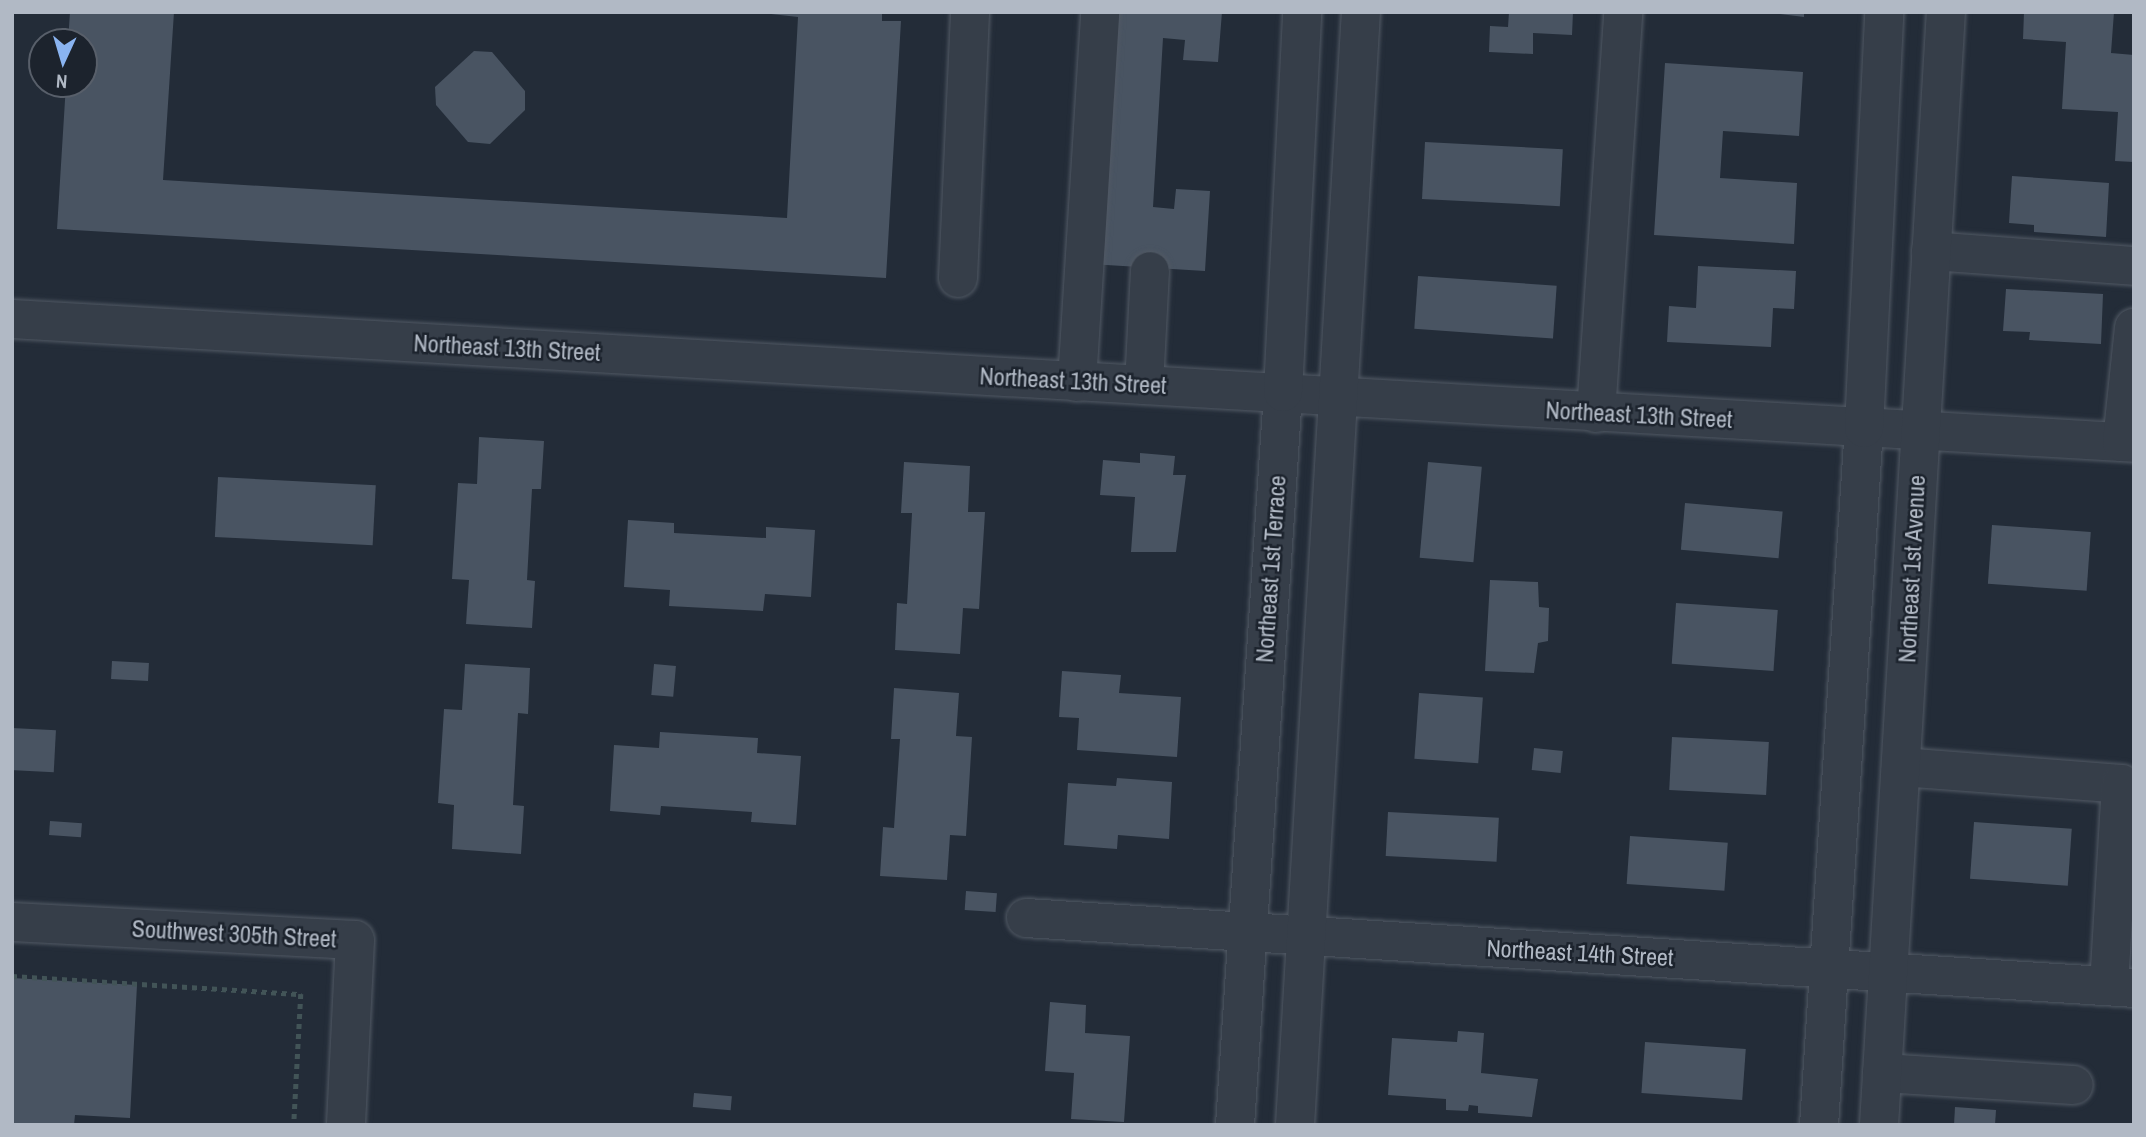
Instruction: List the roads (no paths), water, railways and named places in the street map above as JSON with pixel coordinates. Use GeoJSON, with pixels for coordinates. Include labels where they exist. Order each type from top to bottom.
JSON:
{"type":"FeatureCollection","features":[{"type":"Feature","properties":{"kind":"street"},"geometry":{"type":"LineString","coordinates":[[958,278],[970,12]]}},
{"type":"Feature","properties":{"kind":"street"},"geometry":{"type":"LineString","coordinates":[[1077,382],[1100,12]]}},
{"type":"Feature","properties":{"kind":"street","name":"Northeast 1st Terrace"},"geometry":{"type":"LineString","coordinates":[[1235,1125],[1283,392],[1302,12]]}},
{"type":"Feature","properties":{"kind":"street"},"geometry":{"type":"LineString","coordinates":[[1295,1125],[1361,12]]}},
{"type":"Feature","properties":{"kind":"street"},"geometry":{"type":"LineString","coordinates":[[1596,413],[1623,12]]}},
{"type":"Feature","properties":{"kind":"street"},"geometry":{"type":"LineString","coordinates":[[1819,1125],[1864,428],[1884,12]]}},
{"type":"Feature","properties":{"kind":"street","name":"Northeast 1st Avenue"},"geometry":{"type":"LineString","coordinates":[[1879,1125],[1946,12]]}},
{"type":"Feature","properties":{"kind":"street"},"geometry":{"type":"LineString","coordinates":[[1931,251],[2134,266]]}},
{"type":"Feature","properties":{"kind":"street"},"geometry":{"type":"LineString","coordinates":[[1144,385],[1150,271]]}},
{"type":"Feature","properties":{"kind":"street","name":"Northeast 13th Street"},"geometry":{"type":"LineString","coordinates":[[12,319],[2128,442]]}},
{"type":"Feature","properties":{"kind":"street"},"geometry":{"type":"LineString","coordinates":[[2128,442],[2134,328]]}},
{"type":"Feature","properties":{"kind":"street"},"geometry":{"type":"LineString","coordinates":[[1901,767],[2121,784],[2122,987]]}},
{"type":"Feature","properties":{"kind":"street","name":"Northeast 14th Street"},"geometry":{"type":"LineString","coordinates":[[1026,918],[2122,987]]}},
{"type":"Feature","properties":{"kind":"street","name":"Southwest 305th Street"},"geometry":{"type":"LineString","coordinates":[[12,922],[355,940],[346,1125]]}},
{"type":"Feature","properties":{"kind":"street"},"geometry":{"type":"LineString","coordinates":[[1882,1073],[2074,1085]]}}]}
